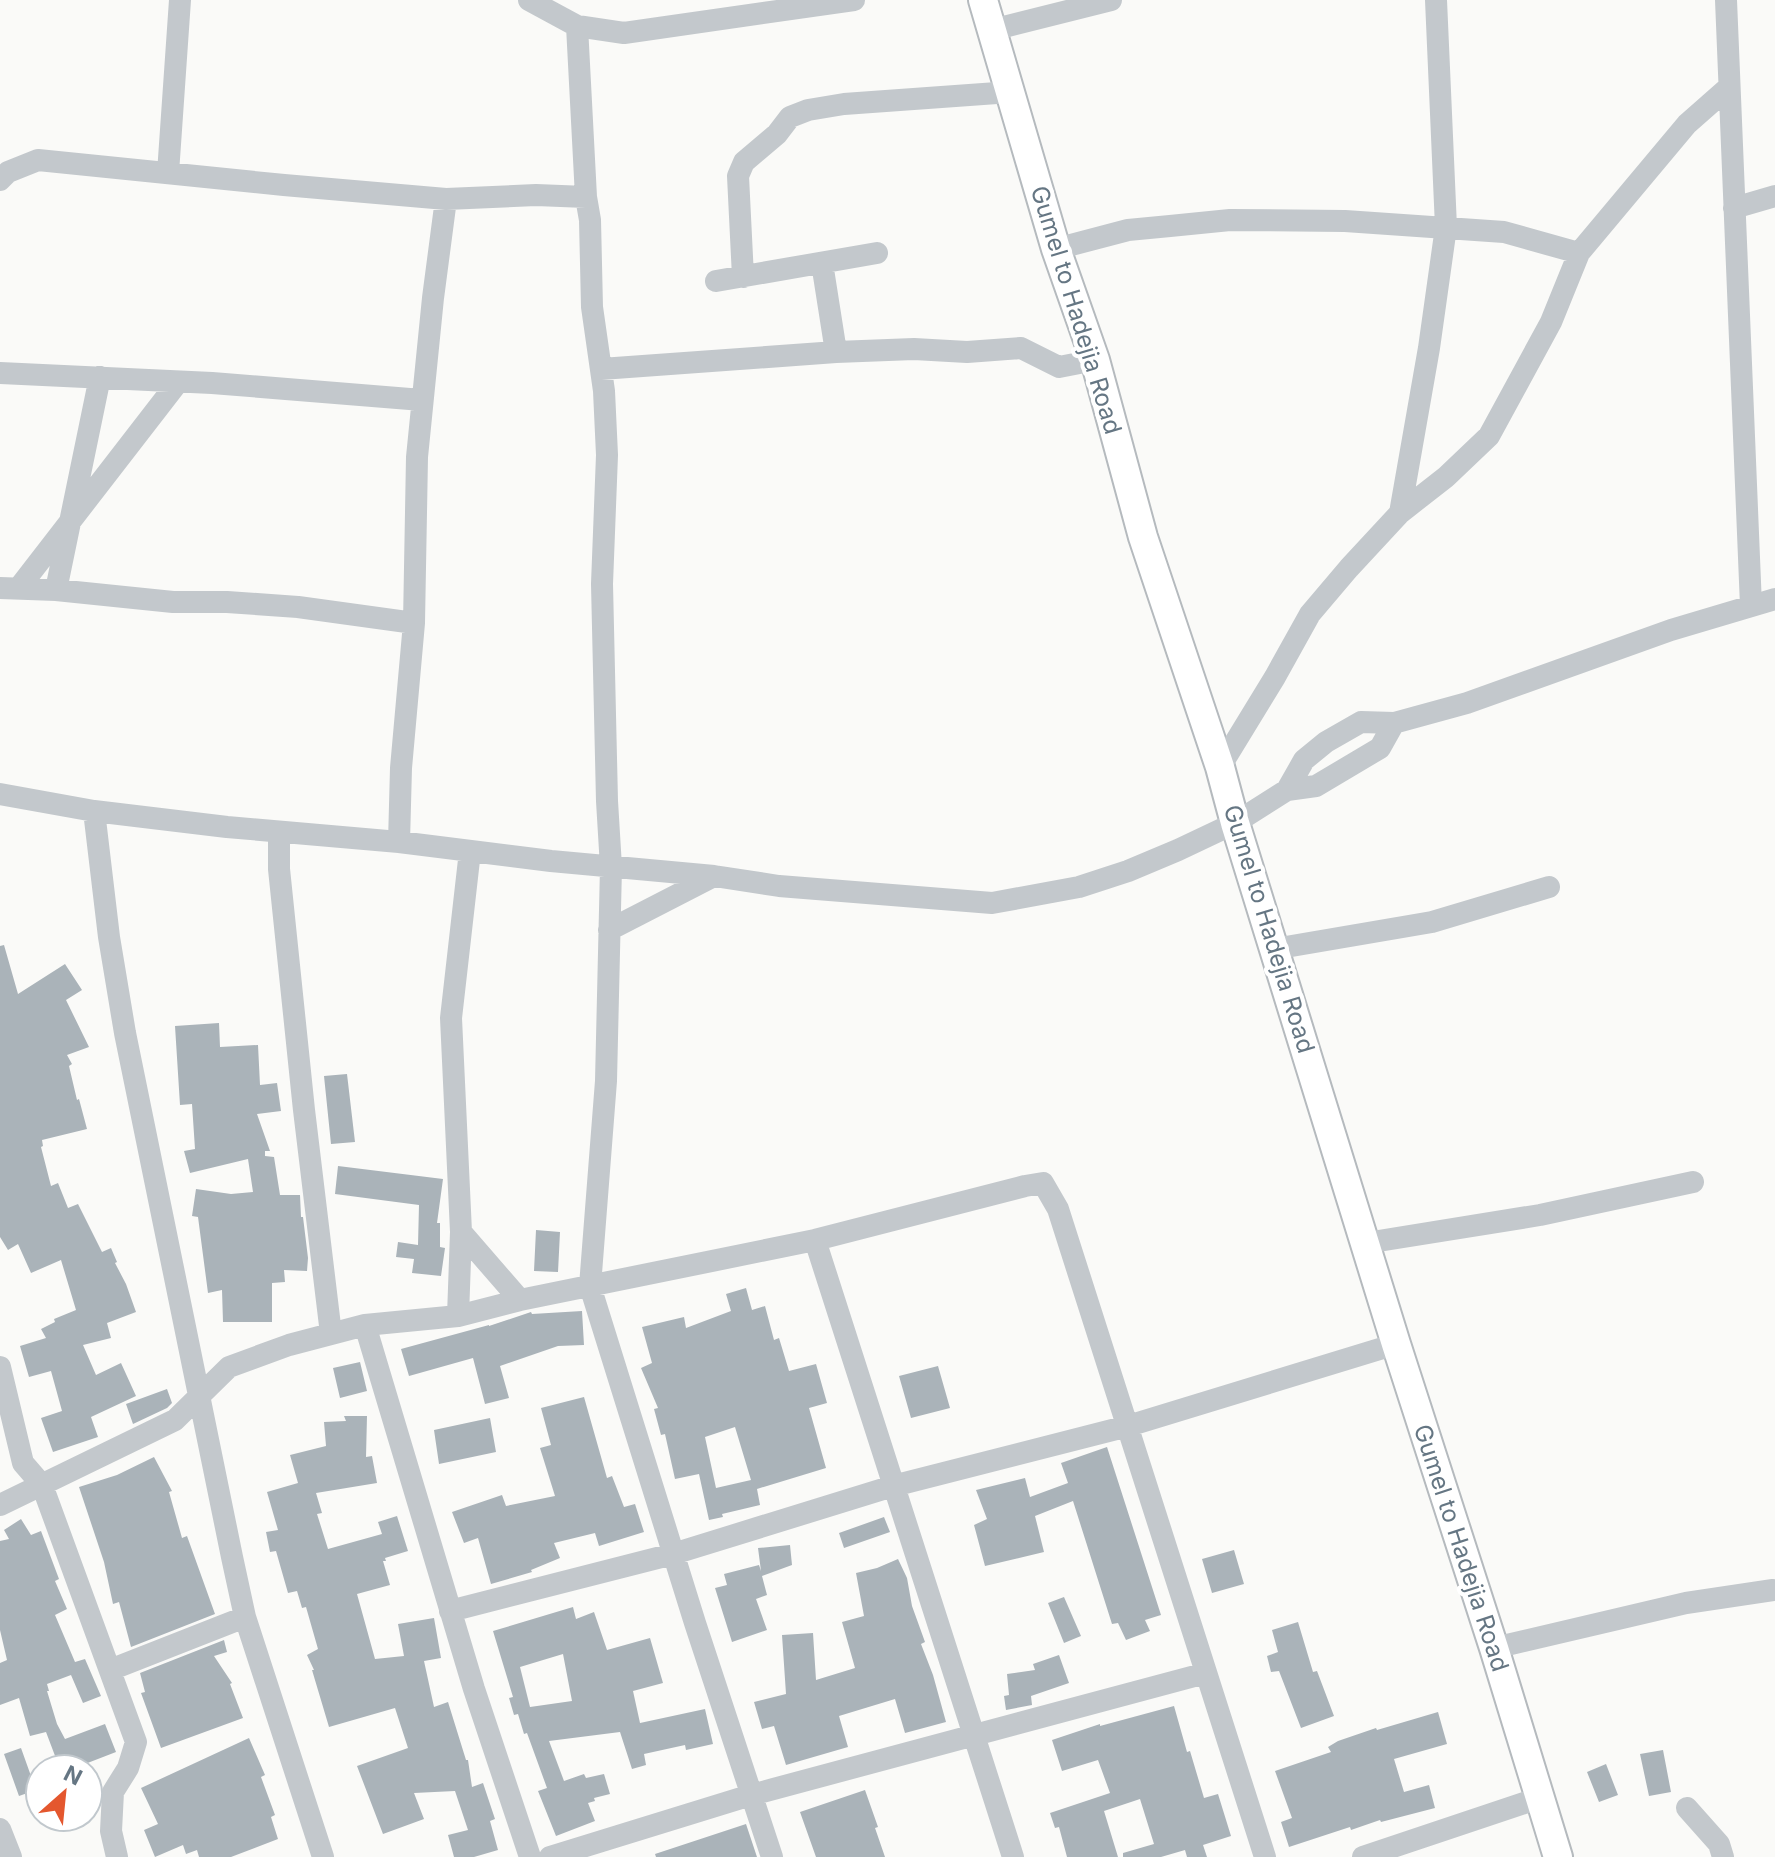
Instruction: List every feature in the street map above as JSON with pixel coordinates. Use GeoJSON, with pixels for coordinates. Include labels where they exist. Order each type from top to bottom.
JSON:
{"type":"FeatureCollection","features":[{"type":"Feature","properties":{"kind":"main road","name":"Gumel to Hadejia Road"},"geometry":{"type":"LineString","coordinates":[[983,0],[1056,249],[1095,360],[1143,537],[1220,767],[1396,1344],[1558,1857]]}},
{"type":"Feature","properties":{"kind":"street"},"geometry":{"type":"LineString","coordinates":[[168,173],[180,0]]}},
{"type":"Feature","properties":{"kind":"street"},"geometry":{"type":"LineString","coordinates":[[529,0],[577,26],[624,33],[854,0]]}},
{"type":"Feature","properties":{"kind":"street"},"geometry":{"type":"LineString","coordinates":[[992,30],[1111,0]]}},
{"type":"Feature","properties":{"kind":"street"},"geometry":{"type":"LineString","coordinates":[[1400,513],[1429,348],[1446,227],[1436,0]]}},
{"type":"Feature","properties":{"kind":"street"},"geometry":{"type":"LineString","coordinates":[[1726,0],[1751,606]]}},
{"type":"Feature","properties":{"kind":"street"},"geometry":{"type":"LineString","coordinates":[[577,26],[586,197],[590,220],[592,307],[601,369],[607,455],[602,584],[611,867],[606,1081],[590,1286],[772,1857]]}},
{"type":"Feature","properties":{"kind":"street"},"geometry":{"type":"LineString","coordinates":[[1220,767],[1310,614],[1400,513],[1446,477],[1489,436],[1551,322],[1579,253],[1687,124],[1729,87]]}},
{"type":"Feature","properties":{"kind":"street"},"geometry":{"type":"LineString","coordinates":[[743,277],[738,176],[744,162],[777,134],[790,117],[808,110],[844,104],[1011,92]]}},
{"type":"Feature","properties":{"kind":"street"},"geometry":{"type":"LineString","coordinates":[[0,180],[8,172],[38,160],[446,199],[536,195],[586,197]]}},
{"type":"Feature","properties":{"kind":"street"},"geometry":{"type":"LineString","coordinates":[[1734,208],[1775,196]]}},
{"type":"Feature","properties":{"kind":"street"},"geometry":{"type":"LineString","coordinates":[[399,842],[401,768],[414,623],[417,457],[446,199]]}},
{"type":"Feature","properties":{"kind":"street"},"geometry":{"type":"LineString","coordinates":[[1056,249],[1128,230],[1230,220],[1345,221],[1504,232],[1579,253]]}},
{"type":"Feature","properties":{"kind":"street"},"geometry":{"type":"LineString","coordinates":[[716,281],[877,253]]}},
{"type":"Feature","properties":{"kind":"street"},"geometry":{"type":"LineString","coordinates":[[822,263],[836,352]]}},
{"type":"Feature","properties":{"kind":"street"},"geometry":{"type":"LineString","coordinates":[[601,369],[914,349],[967,352],[1021,348],[1059,367],[1095,360]]}},
{"type":"Feature","properties":{"kind":"street"},"geometry":{"type":"LineString","coordinates":[[0,373],[212,383],[422,400]]}},
{"type":"Feature","properties":{"kind":"street"},"geometry":{"type":"LineString","coordinates":[[56,590],[100,377]]}},
{"type":"Feature","properties":{"kind":"street"},"geometry":{"type":"LineString","coordinates":[[9,588],[70,521],[178,382]]}},
{"type":"Feature","properties":{"kind":"street"},"geometry":{"type":"LineString","coordinates":[[9,588],[173,602],[298,607],[414,623]]}},
{"type":"Feature","properties":{"kind":"street"},"geometry":{"type":"LineString","coordinates":[[1287,790],[1304,760],[1326,742],[1361,722],[1394,723],[1467,703],[1671,630],[1775,599]]}},
{"type":"Feature","properties":{"kind":"street"},"geometry":{"type":"LineString","coordinates":[[0,794],[94,811],[279,833],[399,842],[714,876],[779,886],[992,903],[1091,883],[1178,850],[1235,823],[1287,790],[1316,786],[1380,748],[1394,723]]}},
{"type":"Feature","properties":{"kind":"street"},"geometry":{"type":"LineString","coordinates":[[94,811],[109,937],[125,1033],[245,1617],[323,1857]]}},
{"type":"Feature","properties":{"kind":"street"},"geometry":{"type":"LineString","coordinates":[[279,833],[279,869],[304,1110],[331,1334]]}},
{"type":"Feature","properties":{"kind":"street"},"geometry":{"type":"LineString","coordinates":[[458,1316],[461,1232],[451,1018],[470,851]]}},
{"type":"Feature","properties":{"kind":"street"},"geometry":{"type":"LineString","coordinates":[[609,930],[714,876]]}},
{"type":"Feature","properties":{"kind":"street"},"geometry":{"type":"LineString","coordinates":[[1274,949],[1432,922],[1549,887]]}},
{"type":"Feature","properties":{"kind":"street"},"geometry":{"type":"LineString","coordinates":[[1366,1243],[1540,1215],[1693,1182]]}},
{"type":"Feature","properties":{"kind":"street"},"geometry":{"type":"LineString","coordinates":[[0,1505],[175,1420],[229,1367],[289,1345],[365,1325],[458,1316],[520,1300],[815,1240],[1043,1183],[1058,1209],[1265,1857]]}},
{"type":"Feature","properties":{"kind":"street"},"geometry":{"type":"LineString","coordinates":[[461,1232],[520,1300]]}},
{"type":"Feature","properties":{"kind":"street"},"geometry":{"type":"LineString","coordinates":[[815,1240],[1013,1857]]}},
{"type":"Feature","properties":{"kind":"street"},"geometry":{"type":"LineString","coordinates":[[365,1325],[474,1689],[530,1857]]}},
{"type":"Feature","properties":{"kind":"street"},"geometry":{"type":"LineString","coordinates":[[450,1611],[673,1554],[893,1486],[1128,1426],[1396,1344]]}},
{"type":"Feature","properties":{"kind":"street"},"geometry":{"type":"LineString","coordinates":[[0,1367],[23,1463],[42,1485],[136,1742],[128,1768],[113,1792],[111,1831],[117,1857]]}},
{"type":"Feature","properties":{"kind":"street"},"geometry":{"type":"LineString","coordinates":[[1494,1648],[1686,1603],[1773,1590]]}},
{"type":"Feature","properties":{"kind":"street"},"geometry":{"type":"LineString","coordinates":[[110,1670],[245,1617]]}},
{"type":"Feature","properties":{"kind":"street"},"geometry":{"type":"LineString","coordinates":[[550,1857],[751,1795],[1206,1673]]}},
{"type":"Feature","properties":{"kind":"street"},"geometry":{"type":"LineString","coordinates":[[1363,1857],[1539,1798]]}},
{"type":"Feature","properties":{"kind":"street"},"geometry":{"type":"LineString","coordinates":[[1687,1808],[1719,1844],[1723,1857]]}},
{"type":"Feature","properties":{"kind":"street"},"geometry":{"type":"LineString","coordinates":[[0,1829],[11,1857]]}},
{"type":"Feature","properties":{"kind":"building"},"geometry":{"type":"Polygon","coordinates":[[[4,945],[18,994],[65,964],[82,990],[66,1000],[89,1047],[67,1055],[72,1064],[69,1066],[87,1129],[42,1140],[41,1147],[51,1186],[58,1183],[68,1208],[78,1204],[102,1252],[111,1248],[136,1312],[107,1323],[111,1338],[83,1345],[96,1375],[121,1363],[136,1396],[91,1417],[98,1437],[53,1452],[41,1418],[62,1411],[51,1371],[29,1377],[20,1346],[46,1338],[41,1329],[55,1322],[54,1319],[76,1310],[61,1260],[31,1273],[18,1244],[8,1250],[0,1237],[0,946],[4,945]]]}},
{"type":"Feature","properties":{"kind":"building"},"geometry":{"type":"Polygon","coordinates":[[[219,1023],[220,1047],[258,1045],[260,1085],[277,1083],[281,1111],[257,1114],[270,1151],[265,1151],[265,1156],[274,1157],[280,1195],[300,1195],[307,1271],[284,1270],[285,1282],[272,1283],[272,1322],[223,1322],[222,1290],[208,1293],[198,1217],[192,1216],[196,1189],[231,1194],[253,1192],[248,1159],[190,1173],[184,1151],[195,1149],[192,1104],[180,1105],[175,1026],[219,1023]]]}},
{"type":"Feature","properties":{"kind":"building"},"geometry":{"type":"Polygon","coordinates":[[[347,1074],[355,1142],[331,1144],[324,1076],[347,1074]]]}},
{"type":"Feature","properties":{"kind":"building"},"geometry":{"type":"Polygon","coordinates":[[[338,1166],[443,1179],[437,1223],[440,1223],[440,1247],[445,1248],[441,1276],[412,1273],[414,1259],[396,1257],[398,1242],[418,1245],[419,1205],[335,1194],[338,1166]]]}},
{"type":"Feature","properties":{"kind":"building"},"geometry":{"type":"Polygon","coordinates":[[[536,1230],[560,1232],[558,1272],[534,1271],[536,1230]]]}},
{"type":"Feature","properties":{"kind":"building"},"geometry":{"type":"Polygon","coordinates":[[[746,1288],[752,1310],[765,1306],[774,1340],[779,1338],[789,1371],[816,1364],[827,1403],[809,1408],[826,1468],[757,1489],[760,1505],[709,1520],[699,1474],[675,1479],[665,1434],[661,1435],[654,1409],[658,1408],[641,1368],[652,1363],[642,1327],[684,1317],[686,1328],[731,1311],[726,1294],[746,1288]],[[735,1427],[705,1437],[716,1488],[751,1480],[735,1427]]]}},
{"type":"Feature","properties":{"kind":"building"},"geometry":{"type":"Polygon","coordinates":[[[582,1311],[584,1345],[558,1346],[500,1366],[509,1398],[485,1404],[473,1358],[409,1376],[401,1349],[531,1312],[582,1311]]]}},
{"type":"Feature","properties":{"kind":"building"},"geometry":{"type":"Polygon","coordinates":[[[360,1362],[367,1391],[340,1398],[333,1368],[360,1362]]]}},
{"type":"Feature","properties":{"kind":"building"},"geometry":{"type":"Polygon","coordinates":[[[938,1366],[950,1408],[911,1418],[899,1376],[938,1366]]]}},
{"type":"Feature","properties":{"kind":"building"},"geometry":{"type":"Polygon","coordinates":[[[167,1389],[172,1403],[133,1424],[126,1404],[167,1389]]]}},
{"type":"Feature","properties":{"kind":"building"},"geometry":{"type":"Polygon","coordinates":[[[584,1397],[607,1478],[612,1476],[624,1507],[635,1504],[644,1532],[599,1546],[595,1533],[554,1543],[560,1558],[532,1572],[491,1584],[478,1538],[464,1543],[452,1512],[502,1495],[506,1506],[555,1496],[540,1448],[551,1445],[541,1408],[584,1397]]]}},
{"type":"Feature","properties":{"kind":"building"},"geometry":{"type":"Polygon","coordinates":[[[344,1416],[367,1416],[366,1457],[372,1456],[377,1483],[316,1493],[322,1513],[317,1514],[328,1549],[382,1534],[378,1522],[397,1516],[408,1551],[383,1561],[390,1585],[357,1594],[375,1659],[404,1656],[398,1624],[434,1618],[441,1658],[424,1661],[434,1707],[448,1702],[468,1760],[472,1787],[483,1783],[495,1819],[490,1821],[498,1850],[474,1857],[454,1857],[448,1835],[468,1830],[455,1791],[414,1793],[424,1819],[383,1834],[357,1766],[408,1748],[395,1708],[329,1727],[307,1655],[318,1649],[306,1607],[302,1608],[297,1591],[288,1593],[276,1551],[270,1552],[266,1532],[278,1530],[267,1492],[298,1483],[290,1455],[326,1446],[324,1422],[346,1421],[344,1416]]]}},
{"type":"Feature","properties":{"kind":"building"},"geometry":{"type":"Polygon","coordinates":[[[490,1418],[496,1452],[439,1464],[434,1430],[490,1418]]]}},
{"type":"Feature","properties":{"kind":"building"},"geometry":{"type":"Polygon","coordinates":[[[1107,1447],[1161,1615],[1145,1620],[1150,1631],[1126,1640],[1118,1623],[1112,1624],[1073,1501],[1035,1516],[1044,1552],[985,1566],[974,1525],[987,1519],[976,1490],[1025,1478],[1030,1497],[1068,1483],[1061,1463],[1107,1447]]]}},
{"type":"Feature","properties":{"kind":"building"},"geometry":{"type":"Polygon","coordinates":[[[154,1457],[172,1491],[169,1492],[182,1538],[187,1536],[215,1614],[131,1647],[119,1602],[113,1604],[104,1562],[79,1487],[117,1475],[154,1457]]]}},
{"type":"Feature","properties":{"kind":"building"},"geometry":{"type":"Polygon","coordinates":[[[884,1517],[890,1532],[844,1548],[839,1533],[884,1517]]]}},
{"type":"Feature","properties":{"kind":"building"},"geometry":{"type":"Polygon","coordinates":[[[21,1519],[31,1535],[41,1531],[59,1579],[55,1581],[67,1609],[55,1615],[75,1662],[85,1659],[101,1696],[83,1703],[71,1675],[47,1684],[57,1724],[65,1739],[105,1724],[116,1752],[104,1757],[104,1753],[54,1753],[46,1732],[30,1736],[19,1698],[0,1705],[0,1663],[7,1660],[0,1630],[0,1541],[9,1539],[4,1530],[21,1519]]]}},
{"type":"Feature","properties":{"kind":"building"},"geometry":{"type":"Polygon","coordinates":[[[790,1545],[792,1565],[762,1576],[767,1595],[756,1599],[767,1630],[732,1642],[715,1588],[727,1585],[724,1574],[759,1565],[761,1571],[758,1548],[790,1545]]]}},
{"type":"Feature","properties":{"kind":"building"},"geometry":{"type":"Polygon","coordinates":[[[1234,1550],[1244,1584],[1212,1593],[1202,1559],[1234,1550]]]}},
{"type":"Feature","properties":{"kind":"building"},"geometry":{"type":"Polygon","coordinates":[[[898,1559],[907,1578],[912,1606],[925,1642],[921,1644],[946,1722],[905,1733],[895,1699],[839,1716],[848,1747],[786,1765],[774,1726],[762,1729],[754,1702],[786,1694],[782,1635],[813,1633],[816,1680],[855,1668],[842,1622],[864,1616],[856,1573],[898,1559]]]}},
{"type":"Feature","properties":{"kind":"building"},"geometry":{"type":"Polygon","coordinates":[[[1064,1597],[1081,1636],[1064,1643],[1048,1603],[1064,1597]]]}},
{"type":"Feature","properties":{"kind":"building"},"geometry":{"type":"Polygon","coordinates":[[[573,1607],[576,1619],[594,1612],[607,1650],[650,1638],[663,1683],[633,1691],[640,1723],[705,1709],[713,1744],[686,1750],[685,1745],[644,1754],[646,1765],[632,1769],[620,1732],[549,1741],[564,1781],[584,1774],[586,1778],[604,1774],[610,1794],[588,1803],[595,1821],[556,1836],[538,1791],[547,1788],[527,1733],[524,1734],[518,1714],[514,1715],[509,1698],[513,1697],[493,1631],[573,1607]],[[563,1654],[520,1667],[530,1707],[572,1701],[563,1654]]]}},
{"type":"Feature","properties":{"kind":"building"},"geometry":{"type":"Polygon","coordinates":[[[1298,1622],[1313,1672],[1317,1671],[1334,1716],[1301,1728],[1279,1671],[1271,1672],[1267,1656],[1278,1652],[1272,1630],[1298,1622]]]}},
{"type":"Feature","properties":{"kind":"building"},"geometry":{"type":"Polygon","coordinates":[[[224,1640],[227,1652],[214,1656],[232,1683],[243,1718],[161,1748],[141,1693],[145,1692],[140,1673],[224,1640]]]}},
{"type":"Feature","properties":{"kind":"building"},"geometry":{"type":"Polygon","coordinates":[[[1059,1655],[1069,1683],[1031,1696],[1032,1705],[1006,1710],[1004,1696],[1009,1695],[1007,1674],[1035,1670],[1033,1664],[1059,1655]]]}},
{"type":"Feature","properties":{"kind":"building"},"geometry":{"type":"Polygon","coordinates":[[[1174,1706],[1204,1798],[1218,1794],[1231,1836],[1203,1845],[1207,1857],[1187,1857],[1185,1850],[1161,1857],[1123,1857],[1123,1853],[1154,1844],[1140,1799],[1104,1811],[1118,1857],[1067,1857],[1059,1827],[1055,1828],[1050,1813],[1110,1793],[1098,1760],[1062,1771],[1052,1740],[1100,1724],[1174,1706]]]}},
{"type":"Feature","properties":{"kind":"building"},"geometry":{"type":"Polygon","coordinates":[[[1438,1712],[1447,1744],[1394,1759],[1404,1792],[1429,1785],[1435,1808],[1351,1830],[1350,1827],[1289,1847],[1281,1822],[1292,1818],[1275,1771],[1331,1752],[1328,1747],[1338,1741],[1438,1712]]]}},
{"type":"Feature","properties":{"kind":"building"},"geometry":{"type":"Polygon","coordinates":[[[249,1738],[265,1775],[261,1777],[275,1815],[271,1817],[278,1839],[231,1857],[199,1857],[197,1850],[186,1854],[183,1845],[155,1857],[144,1830],[158,1824],[141,1788],[249,1738]]]}},
{"type":"Feature","properties":{"kind":"building"},"geometry":{"type":"Polygon","coordinates":[[[21,1748],[24,1756],[24,1794],[19,1796],[4,1754],[21,1748]]]}},
{"type":"Feature","properties":{"kind":"building"},"geometry":{"type":"Polygon","coordinates":[[[1663,1750],[1671,1792],[1649,1796],[1640,1754],[1663,1750]]]}},
{"type":"Feature","properties":{"kind":"building"},"geometry":{"type":"Polygon","coordinates":[[[1606,1764],[1618,1795],[1599,1802],[1587,1772],[1606,1764]]]}},
{"type":"Feature","properties":{"kind":"building"},"geometry":{"type":"Polygon","coordinates":[[[865,1790],[885,1857],[816,1857],[800,1812],[865,1790]]]}},
{"type":"Feature","properties":{"kind":"building"},"geometry":{"type":"Polygon","coordinates":[[[746,1824],[757,1857],[656,1857],[655,1854],[746,1824]]]}}]}
